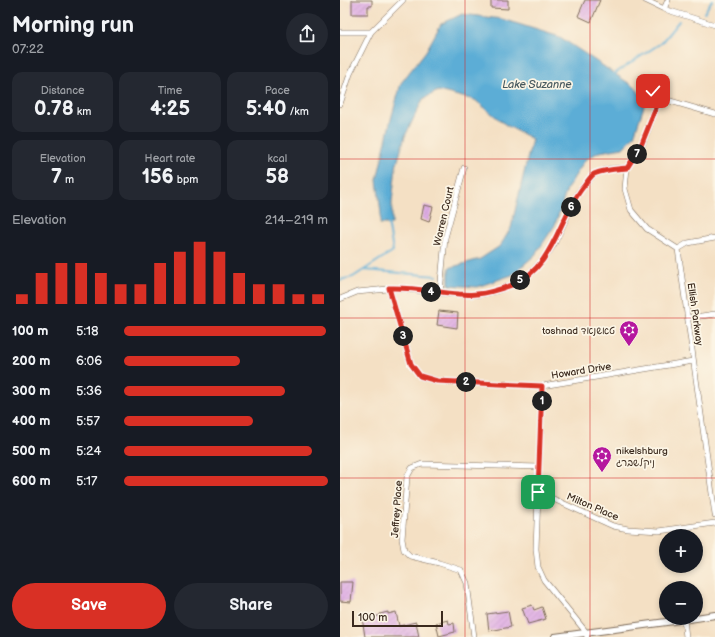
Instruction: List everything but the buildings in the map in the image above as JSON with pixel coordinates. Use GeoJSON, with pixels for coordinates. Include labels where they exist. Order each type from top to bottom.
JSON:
{"type":"FeatureCollection","features":[{"type":"Feature","properties":{"kind":"street"},"geometry":{"type":"LineString","coordinates":[[340,104],[350,74],[372,32],[403,0]]}},
{"type":"Feature","properties":{"kind":"street"},"geometry":{"type":"LineString","coordinates":[[645,0],[664,9],[715,25]]}},
{"type":"Feature","properties":{"kind":"street"},"geometry":{"type":"LineString","coordinates":[[664,9],[668,0]]}},
{"type":"Feature","properties":{"kind":"street"},"geometry":{"type":"LineString","coordinates":[[340,32],[372,32]]}},
{"type":"Feature","properties":{"kind":"street"},"geometry":{"type":"LineString","coordinates":[[653,91],[660,98],[715,114]]}},
{"type":"Feature","properties":{"kind":"street"},"geometry":{"type":"LineString","coordinates":[[660,98],[640,148],[627,168],[625,189],[632,210],[647,230],[678,249],[688,243],[715,238]]}},
{"type":"Feature","properties":{"kind":"street","name":"Warren Court"},"geometry":{"type":"LineString","coordinates":[[440,292],[445,238],[464,168]]}},
{"type":"Feature","properties":{"kind":"street"},"geometry":{"type":"LineString","coordinates":[[340,298],[357,292],[389,288],[476,295],[496,291],[514,284],[531,273],[546,256],[554,244],[578,193],[593,175],[608,169],[627,168]]}},
{"type":"Feature","properties":{"kind":"street","name":"Ellish Parkway"},"geometry":{"type":"LineString","coordinates":[[678,249],[715,515]]}},
{"type":"Feature","properties":{"kind":"street"},"geometry":{"type":"LineString","coordinates":[[389,288],[411,364],[420,376],[437,381],[542,386]]}},
{"type":"Feature","properties":{"kind":"street"},"geometry":{"type":"LineString","coordinates":[[688,318],[715,314]]}},
{"type":"Feature","properties":{"kind":"street","name":"Howard Drive"},"geometry":{"type":"LineString","coordinates":[[586,635],[544,580],[538,567],[536,549],[542,386],[693,361]]}},
{"type":"Feature","properties":{"kind":"street","name":"Jeffrey Place"},"geometry":{"type":"LineString","coordinates":[[474,637],[467,583],[461,570],[410,556],[404,550],[402,539],[407,477],[412,468],[422,464],[539,466]]}},
{"type":"Feature","properties":{"kind":"street","name":"Milton Place"},"geometry":{"type":"LineString","coordinates":[[538,492],[613,526],[628,529],[660,531],[715,523]]}},
{"type":"Feature","properties":{"kind":"street"},"geometry":{"type":"LineString","coordinates":[[703,617],[715,615]]}},
{"type":"Feature","properties":{"kind":"street"},"geometry":{"type":"LineString","coordinates":[[555,637],[586,635],[659,624]]}},
{"type":"Feature","properties":{"kind":"street"},"geometry":{"type":"LineString","coordinates":[[685,625],[686,637]]}},
{"type":"Feature","properties":{"kind":"water","name":"Lake Suzanne"},"geometry":{"type":"Polygon","coordinates":[[[462,14],[502,19],[560,37],[636,88],[645,103],[634,136],[623,148],[599,152],[585,160],[567,189],[555,225],[535,255],[512,275],[477,287],[449,285],[449,268],[480,259],[500,246],[511,228],[532,139],[506,125],[475,100],[438,91],[423,99],[405,136],[396,167],[392,202],[392,224],[380,224],[381,214],[377,180],[401,83],[426,51],[441,24],[462,14]]]}},
{"type":"Feature","properties":{"kind":"waterway"},"geometry":{"type":"LineString","coordinates":[[704,13],[712,0]]}},
{"type":"Feature","properties":{"kind":"waterway"},"geometry":{"type":"LineString","coordinates":[[613,76],[661,43],[679,21]]}},
{"type":"Feature","properties":{"kind":"waterway"},"geometry":{"type":"LineString","coordinates":[[340,280],[353,277],[393,251],[388,222]]}},
{"type":"Feature","properties":{"kind":"waterway"},"geometry":{"type":"LineString","coordinates":[[364,270],[437,276]]}},
{"type":"Feature","properties":{"kind":"place","name":"toshnad טאשנאד"},"geometry":{"type":"Point","coordinates":[629,347]}},
{"type":"Feature","properties":{"kind":"place","name":"nikelshburg ניקלשברג"},"geometry":{"type":"Point","coordinates":[602,473]}},
{"type":"Feature","properties":{"kind":"route"},"geometry":{"type":"LineString","coordinates":[[538,492],[542,386],[437,381],[420,376],[411,364],[389,288],[476,295],[496,291],[514,284],[531,273],[554,244],[578,193],[593,175],[608,169],[627,168],[640,148],[660,98],[653,91]]}}]}
